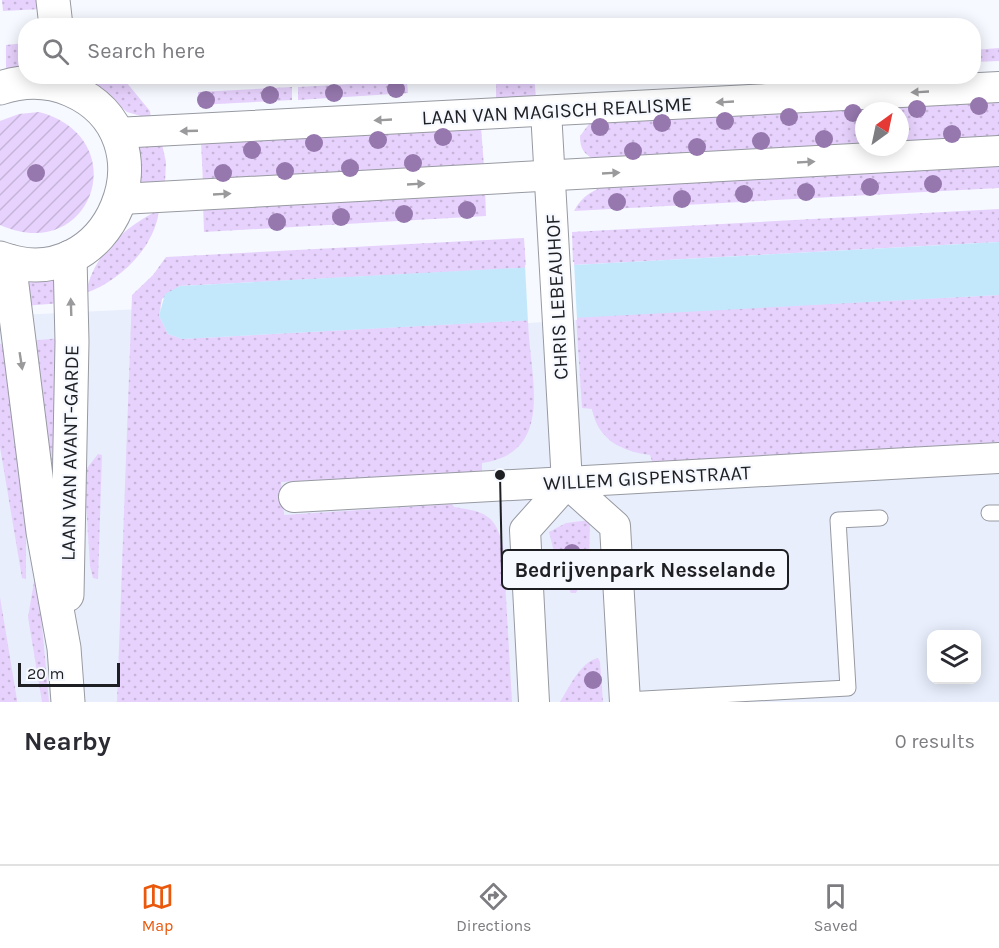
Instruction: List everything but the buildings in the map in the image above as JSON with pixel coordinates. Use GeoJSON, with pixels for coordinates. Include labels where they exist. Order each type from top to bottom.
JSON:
{"type":"FeatureCollection","features":[{"type":"Feature","properties":{"kind":"main road"},"geometry":{"type":"LineString","coordinates":[[53,0],[55,18]]}},
{"type":"Feature","properties":{"kind":"main road"},"geometry":{"type":"LineString","coordinates":[[0,88],[23,84]]}},
{"type":"Feature","properties":{"kind":"main road"},"geometry":{"type":"LineString","coordinates":[[4,260],[40,264],[70,257],[97,240],[107,228],[121,199],[125,166],[116,134],[99,109],[64,84]]}},
{"type":"Feature","properties":{"kind":"main road","name":"LAAN VAN AVANT-GARDE"},"geometry":{"type":"LineString","coordinates":[[64,648],[70,534],[72,326],[70,257]]}},
{"type":"Feature","properties":{"kind":"main road","name":"LAAN VAN AVANT-GARDE"},"geometry":{"type":"LineString","coordinates":[[4,260],[43,532],[64,648],[68,702]]}},
{"type":"Feature","properties":{"kind":"street","name":"LAAN VAN MAGISCH REALISME"},"geometry":{"type":"LineString","coordinates":[[116,134],[999,87]]}},
{"type":"Feature","properties":{"kind":"street","name":"CHRIS LEBEAUHOF"},"geometry":{"type":"LineString","coordinates":[[546,111],[567,483]]}},
{"type":"Feature","properties":{"kind":"street"},"geometry":{"type":"LineString","coordinates":[[121,199],[999,151]]}},
{"type":"Feature","properties":{"kind":"street","name":"WILLEM GISPENSTRAAT"},"geometry":{"type":"LineString","coordinates":[[294,497],[999,458]]}},
{"type":"Feature","properties":{"kind":"street"},"geometry":{"type":"LineString","coordinates":[[534,702],[525,530],[567,483],[615,526],[625,701]]}},
{"type":"Feature","properties":{"kind":"lane"},"geometry":{"type":"LineString","coordinates":[[625,701],[848,688],[838,520],[880,518]]}},
{"type":"Feature","properties":{"kind":"shaded area"},"geometry":{"type":"Polygon","coordinates":[[[2,0],[41,0],[42,9],[3,11],[2,0]]]}},
{"type":"Feature","properties":{"kind":"shaded area"},"geometry":{"type":"Polygon","coordinates":[[[18,44],[18,68],[6,70],[6,45],[18,44]]]}},
{"type":"Feature","properties":{"kind":"shaded area"},"geometry":{"type":"Polygon","coordinates":[[[999,48],[999,61],[981,62],[981,49],[999,48]]]}},
{"type":"Feature","properties":{"kind":"shaded area"},"geometry":{"type":"Polygon","coordinates":[[[93,84],[128,84],[150,111],[151,119],[127,112],[93,84]]]}},
{"type":"Feature","properties":{"kind":"shaded area"},"geometry":{"type":"Polygon","coordinates":[[[407,84],[408,93],[298,100],[298,87],[407,84]]]}},
{"type":"Feature","properties":{"kind":"shaded area"},"geometry":{"type":"Polygon","coordinates":[[[496,84],[535,85],[536,101],[496,102],[496,84]]]}},
{"type":"Feature","properties":{"kind":"shaded area"},"geometry":{"type":"Polygon","coordinates":[[[292,87],[292,100],[198,105],[198,92],[292,87]]]}},
{"type":"Feature","properties":{"kind":"shaded area"},"geometry":{"type":"Polygon","coordinates":[[[999,98],[999,138],[909,143],[909,103],[999,98]]]}},
{"type":"Feature","properties":{"kind":"shaded area"},"geometry":{"type":"Polygon","coordinates":[[[855,106],[855,146],[595,160],[583,151],[580,141],[580,136],[592,120],[855,106]]]}},
{"type":"Feature","properties":{"kind":"shaded area"},"geometry":{"type":"Polygon","coordinates":[[[39,112],[69,126],[87,146],[94,170],[90,194],[78,214],[59,228],[32,233],[0,225],[0,121],[19,114],[39,112]]]}},
{"type":"Feature","properties":{"kind":"shaded area"},"geometry":{"type":"Polygon","coordinates":[[[481,127],[484,167],[203,182],[201,142],[481,127]]]}},
{"type":"Feature","properties":{"kind":"shaded area"},"geometry":{"type":"Polygon","coordinates":[[[162,144],[166,162],[165,183],[140,185],[140,145],[162,144]]]}},
{"type":"Feature","properties":{"kind":"shaded area"},"geometry":{"type":"Polygon","coordinates":[[[999,161],[999,188],[574,211],[589,194],[610,184],[999,161]]]}},
{"type":"Feature","properties":{"kind":"shaded area"},"geometry":{"type":"Polygon","coordinates":[[[485,190],[486,216],[204,232],[203,204],[485,190]]]}},
{"type":"Feature","properties":{"kind":"shaded area"},"geometry":{"type":"Polygon","coordinates":[[[999,209],[999,242],[573,265],[572,232],[999,209]]]}},
{"type":"Feature","properties":{"kind":"shaded area"},"geometry":{"type":"Polygon","coordinates":[[[159,210],[151,237],[134,261],[99,288],[86,293],[95,266],[112,244],[134,225],[159,210]]]}},
{"type":"Feature","properties":{"kind":"shaded area"},"geometry":{"type":"Polygon","coordinates":[[[524,238],[526,268],[180,286],[162,299],[159,316],[168,334],[182,339],[528,320],[534,387],[534,408],[530,427],[521,444],[506,456],[482,463],[482,472],[281,482],[284,515],[452,504],[454,507],[487,516],[496,527],[503,546],[512,702],[117,702],[132,295],[153,275],[166,257],[524,238]]]}},
{"type":"Feature","properties":{"kind":"shaded area"},"geometry":{"type":"Polygon","coordinates":[[[999,266],[999,702],[0,702],[0,316],[999,266]]]}},
{"type":"Feature","properties":{"kind":"shaded area"},"geometry":{"type":"Polygon","coordinates":[[[59,279],[61,303],[24,306],[23,281],[59,279]]]}},
{"type":"Feature","properties":{"kind":"shaded area"},"geometry":{"type":"Polygon","coordinates":[[[999,295],[999,444],[653,464],[650,455],[620,447],[612,442],[600,429],[592,409],[582,408],[576,317],[999,295]]]}},
{"type":"Feature","properties":{"kind":"shaded area"},"geometry":{"type":"Polygon","coordinates":[[[61,338],[61,528],[28,341],[61,338]]]}},
{"type":"Feature","properties":{"kind":"shaded area"},"geometry":{"type":"Polygon","coordinates":[[[5,343],[26,506],[26,579],[22,578],[0,447],[0,344],[5,343]]]}},
{"type":"Feature","properties":{"kind":"shaded area"},"geometry":{"type":"Polygon","coordinates":[[[98,454],[102,455],[98,579],[93,578],[90,566],[84,472],[98,454]]]}},
{"type":"Feature","properties":{"kind":"shaded area"},"geometry":{"type":"Polygon","coordinates":[[[590,520],[589,564],[576,593],[571,593],[557,564],[549,532],[566,523],[590,520]]]}},
{"type":"Feature","properties":{"kind":"shaded area"},"geometry":{"type":"Polygon","coordinates":[[[34,582],[38,582],[49,702],[42,702],[28,617],[34,582]]]}},
{"type":"Feature","properties":{"kind":"shaded area"},"geometry":{"type":"Polygon","coordinates":[[[0,597],[17,700],[17,702],[0,702],[0,597]]]}},
{"type":"Feature","properties":{"kind":"shaded area"},"geometry":{"type":"Polygon","coordinates":[[[598,658],[603,702],[560,702],[580,670],[598,658]]]}},
{"type":"Feature","properties":{"kind":"water"},"geometry":{"type":"Polygon","coordinates":[[[999,242],[999,295],[182,339],[168,334],[159,316],[165,294],[180,286],[999,242]]]}},
{"type":"Feature","properties":{"kind":"pier"},"geometry":{"type":"Polygon","coordinates":[[[574,262],[577,320],[528,323],[525,265],[574,262]]]}},
{"type":"Feature","properties":{"kind":"place","name":"Bedrijvenpark Nesselande"},"geometry":{"type":"Point","coordinates":[500,475]}}]}
